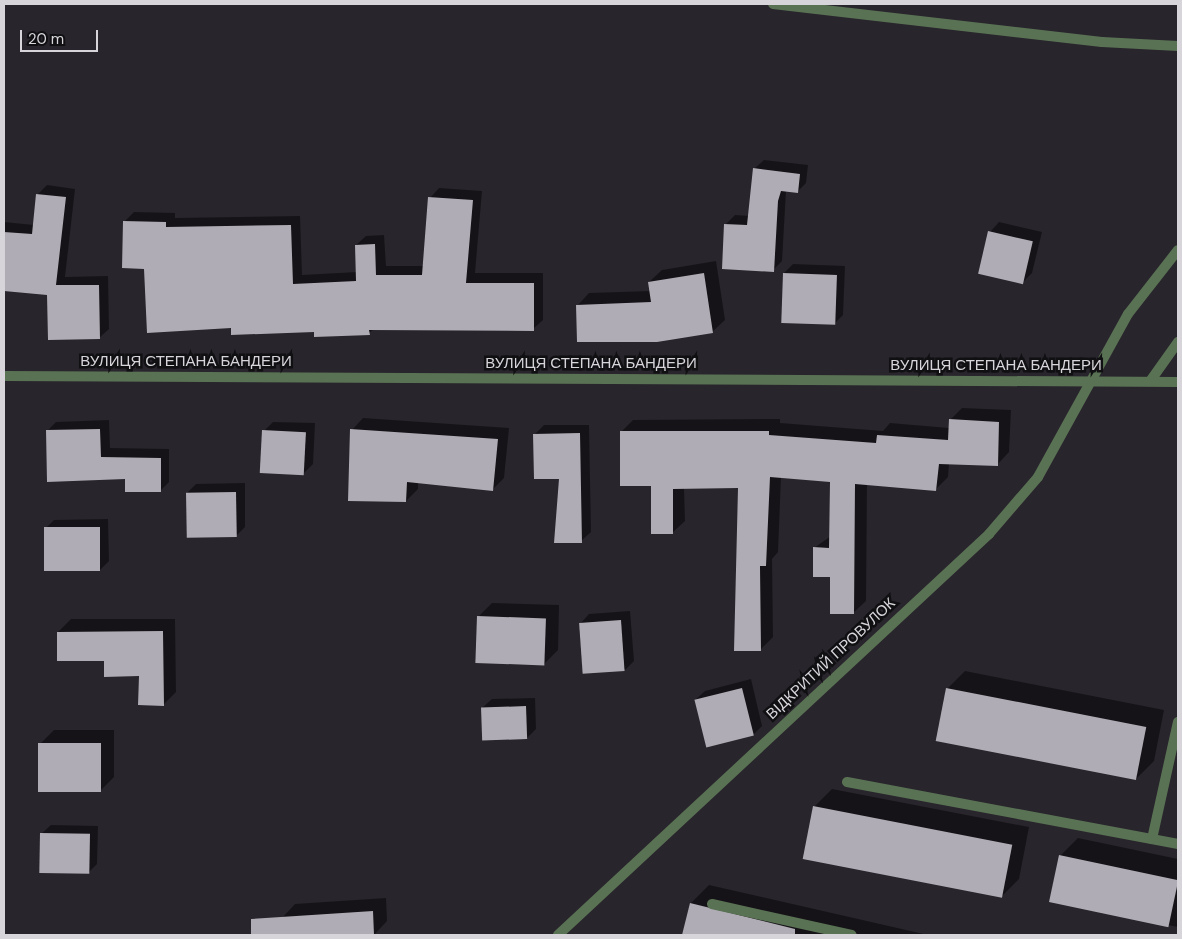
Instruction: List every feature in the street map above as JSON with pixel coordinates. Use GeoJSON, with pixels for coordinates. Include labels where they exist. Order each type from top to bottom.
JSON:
{"type":"FeatureCollection","features":[{"type":"Feature","properties":{"kind":"street"},"geometry":{"type":"LineString","coordinates":[[774,4],[1102,42],[1178,46]]}},
{"type":"Feature","properties":{"kind":"street","name":"ВІДКРИТИЙ ПРОВУЛОК"},"geometry":{"type":"LineString","coordinates":[[558,935],[989,534],[1038,477],[1093,381],[1128,314],[1178,250]]}},
{"type":"Feature","properties":{"kind":"street"},"geometry":{"type":"LineString","coordinates":[[1151,380],[1178,342]]}},
{"type":"Feature","properties":{"kind":"street","name":"ВУЛИЦЯ СТЕПАНА БАНДЕРИ"},"geometry":{"type":"LineString","coordinates":[[4,376],[1151,380],[1178,382]]}},
{"type":"Feature","properties":{"kind":"street"},"geometry":{"type":"LineString","coordinates":[[1152,839],[1178,722]]}},
{"type":"Feature","properties":{"kind":"street"},"geometry":{"type":"LineString","coordinates":[[847,782],[1178,844]]}},
{"type":"Feature","properties":{"kind":"street"},"geometry":{"type":"LineString","coordinates":[[712,904],[852,935]]}},
{"type":"Feature","properties":{"kind":"building"},"geometry":{"type":"Polygon","coordinates":[[[753,168],[800,174],[798,193],[781,191],[778,201],[774,272],[722,269],[724,224],[747,225],[753,168]]]}},
{"type":"Feature","properties":{"kind":"building"},"geometry":{"type":"Polygon","coordinates":[[[36,194],[66,197],[56,285],[99,285],[100,339],[48,340],[47,295],[4,291],[4,232],[32,234],[36,194]]]}},
{"type":"Feature","properties":{"kind":"building"},"geometry":{"type":"Polygon","coordinates":[[[428,197],[473,200],[466,283],[534,283],[534,331],[369,330],[370,335],[314,337],[314,332],[231,335],[231,328],[147,333],[144,269],[122,268],[123,221],[166,222],[166,227],[291,225],[293,284],[356,281],[355,245],[375,244],[376,275],[422,275],[428,197]]]}},
{"type":"Feature","properties":{"kind":"building"},"geometry":{"type":"Polygon","coordinates":[[[988,231],[1033,241],[1023,284],[978,274],[988,231]]]}},
{"type":"Feature","properties":{"kind":"building"},"geometry":{"type":"Polygon","coordinates":[[[704,273],[713,333],[657,342],[577,342],[576,305],[651,302],[648,282],[704,273]]]}},
{"type":"Feature","properties":{"kind":"building"},"geometry":{"type":"Polygon","coordinates":[[[783,273],[837,275],[835,325],[781,323],[783,273]]]}},
{"type":"Feature","properties":{"kind":"building"},"geometry":{"type":"Polygon","coordinates":[[[949,419],[999,422],[998,466],[939,464],[936,491],[855,484],[854,614],[830,614],[830,577],[813,577],[813,547],[829,548],[830,482],[770,477],[766,566],[760,566],[761,651],[734,651],[738,488],[673,489],[673,534],[651,534],[651,486],[620,486],[620,431],[769,431],[769,435],[876,443],[877,435],[948,440],[949,419]]]}},
{"type":"Feature","properties":{"kind":"building"},"geometry":{"type":"Polygon","coordinates":[[[100,429],[101,457],[161,458],[161,492],[125,492],[125,479],[47,482],[46,430],[100,429]]]}},
{"type":"Feature","properties":{"kind":"building"},"geometry":{"type":"Polygon","coordinates":[[[350,429],[498,439],[493,491],[407,482],[406,502],[348,501],[350,429]]]}},
{"type":"Feature","properties":{"kind":"building"},"geometry":{"type":"Polygon","coordinates":[[[262,430],[306,432],[304,475],[260,473],[262,430]]]}},
{"type":"Feature","properties":{"kind":"building"},"geometry":{"type":"Polygon","coordinates":[[[580,433],[582,543],[554,543],[559,479],[534,479],[533,434],[580,433]]]}},
{"type":"Feature","properties":{"kind":"building"},"geometry":{"type":"Polygon","coordinates":[[[236,492],[237,537],[187,538],[186,493],[236,492]]]}},
{"type":"Feature","properties":{"kind":"building"},"geometry":{"type":"Polygon","coordinates":[[[44,527],[100,527],[100,571],[44,571],[44,527]]]}},
{"type":"Feature","properties":{"kind":"building"},"geometry":{"type":"Polygon","coordinates":[[[477,616],[546,618],[544,665],[475,663],[477,616]]]}},
{"type":"Feature","properties":{"kind":"building"},"geometry":{"type":"Polygon","coordinates":[[[621,620],[625,671],[583,674],[579,623],[621,620]]]}},
{"type":"Feature","properties":{"kind":"building"},"geometry":{"type":"Polygon","coordinates":[[[163,631],[164,706],[138,705],[139,676],[104,677],[104,661],[57,661],[57,632],[163,631]]]}},
{"type":"Feature","properties":{"kind":"building"},"geometry":{"type":"Polygon","coordinates":[[[742,688],[754,736],[706,747],[694,700],[742,688]]]}},
{"type":"Feature","properties":{"kind":"building"},"geometry":{"type":"Polygon","coordinates":[[[946,688],[1146,727],[1136,780],[936,741],[946,688]]]}},
{"type":"Feature","properties":{"kind":"building"},"geometry":{"type":"Polygon","coordinates":[[[526,706],[527,739],[482,741],[481,708],[526,706]]]}},
{"type":"Feature","properties":{"kind":"building"},"geometry":{"type":"Polygon","coordinates":[[[38,743],[101,743],[101,792],[38,792],[38,743]]]}},
{"type":"Feature","properties":{"kind":"building"},"geometry":{"type":"Polygon","coordinates":[[[813,806],[1012,845],[1002,898],[803,859],[813,806]]]}},
{"type":"Feature","properties":{"kind":"building"},"geometry":{"type":"Polygon","coordinates":[[[40,833],[90,834],[89,874],[39,873],[40,833]]]}},
{"type":"Feature","properties":{"kind":"building"},"geometry":{"type":"Polygon","coordinates":[[[1059,855],[1178,880],[1168,927],[1049,902],[1059,855]]]}},
{"type":"Feature","properties":{"kind":"building"},"geometry":{"type":"Polygon","coordinates":[[[690,903],[795,929],[795,935],[682,935],[690,903]]]}},
{"type":"Feature","properties":{"kind":"building"},"geometry":{"type":"Polygon","coordinates":[[[373,911],[374,935],[251,935],[251,919],[373,911]]]}}]}
